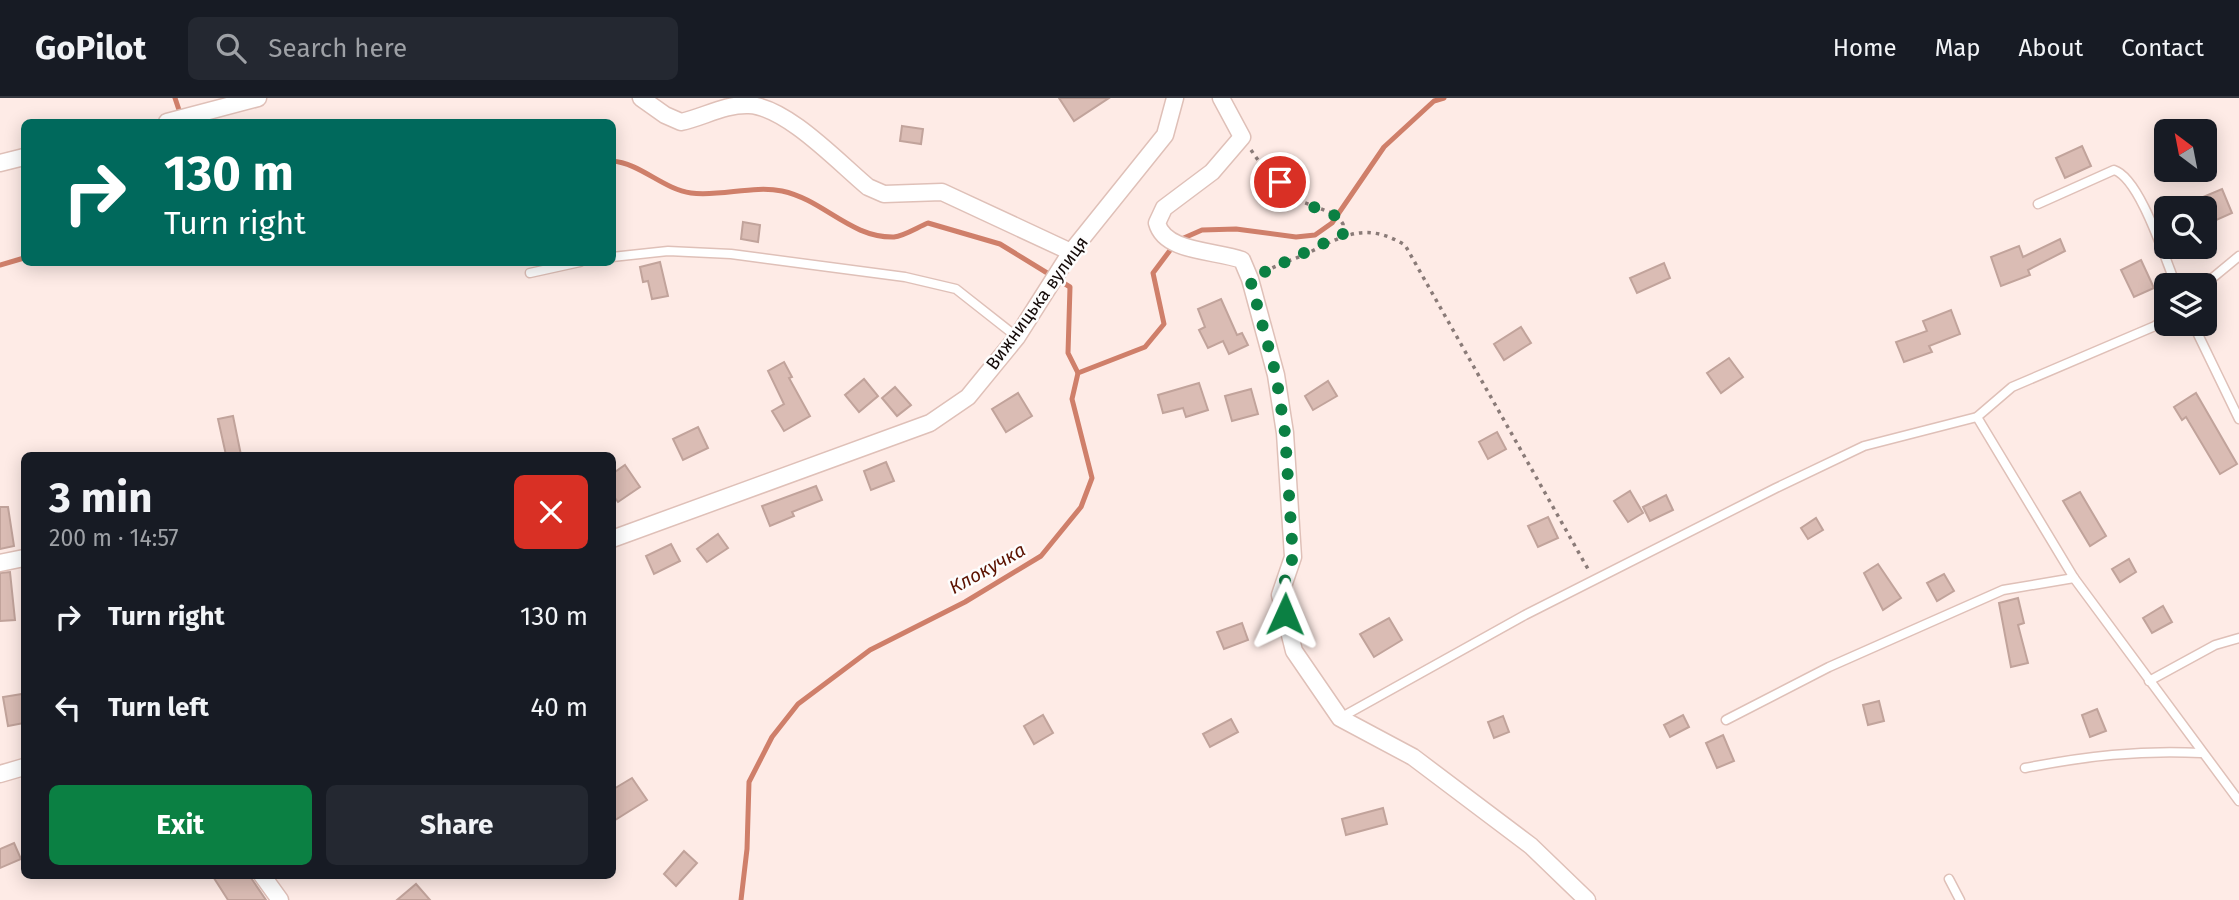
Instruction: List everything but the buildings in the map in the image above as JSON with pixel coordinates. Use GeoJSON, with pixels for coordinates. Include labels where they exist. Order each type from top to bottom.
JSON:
{"type":"FeatureCollection","features":[{"type":"Feature","properties":{"kind":"street"},"geometry":{"type":"LineString","coordinates":[[178,119],[258,98]]}},
{"type":"Feature","properties":{"kind":"street"},"geometry":{"type":"LineString","coordinates":[[641,98],[665,115],[681,122],[715,110],[750,105],[777,114],[868,187],[884,194],[942,192],[1068,258]]}},
{"type":"Feature","properties":{"kind":"street","name":"Вижницька вулиця"},"geometry":{"type":"LineString","coordinates":[[616,538],[930,423],[968,397],[1017,337],[1068,258],[1165,135],[1175,98]]}},
{"type":"Feature","properties":{"kind":"street"},"geometry":{"type":"LineString","coordinates":[[1221,98],[1242,137],[1212,172],[1164,208],[1157,223],[1164,237],[1183,248],[1204,248],[1242,260],[1250,279],[1276,375],[1285,433],[1293,557],[1280,595],[1294,651],[1340,718],[1413,757],[1531,846],[1587,900]]}},
{"type":"Feature","properties":{"kind":"street"},"geometry":{"type":"LineString","coordinates":[[0,163],[21,158]]}},
{"type":"Feature","properties":{"kind":"street"},"geometry":{"type":"LineString","coordinates":[[0,563],[21,559]]}},
{"type":"Feature","properties":{"kind":"street"},"geometry":{"type":"LineString","coordinates":[[0,774],[21,768]]}},
{"type":"Feature","properties":{"kind":"street"},"geometry":{"type":"LineString","coordinates":[[265,879],[280,900]]}},
{"type":"Feature","properties":{"kind":"lane"},"geometry":{"type":"LineString","coordinates":[[2038,204],[2114,170],[2123,173],[2135,188],[2171,273]]}},
{"type":"Feature","properties":{"kind":"lane"},"geometry":{"type":"LineString","coordinates":[[616,257],[668,251],[731,254],[905,277],[956,289],[1017,337]]}},
{"type":"Feature","properties":{"kind":"lane"},"geometry":{"type":"LineString","coordinates":[[2217,274],[2239,256]]}},
{"type":"Feature","properties":{"kind":"lane"},"geometry":{"type":"LineString","coordinates":[[530,273],[562,266]]}},
{"type":"Feature","properties":{"kind":"lane"},"geometry":{"type":"LineString","coordinates":[[1340,718],[1594,580],[1864,446],[1976,417],[2012,387],[2154,326]]}},
{"type":"Feature","properties":{"kind":"lane"},"geometry":{"type":"LineString","coordinates":[[2199,336],[2239,419]]}},
{"type":"Feature","properties":{"kind":"lane"},"geometry":{"type":"LineString","coordinates":[[1976,417],[2074,578],[2239,801]]}},
{"type":"Feature","properties":{"kind":"lane"},"geometry":{"type":"LineString","coordinates":[[1726,720],[1829,667],[2003,590],[2074,578]]}},
{"type":"Feature","properties":{"kind":"lane"},"geometry":{"type":"LineString","coordinates":[[2149,681],[2215,645],[2239,638]]}},
{"type":"Feature","properties":{"kind":"lane"},"geometry":{"type":"LineString","coordinates":[[2025,768],[2076,757],[2147,750],[2201,753]]}},
{"type":"Feature","properties":{"kind":"lane"},"geometry":{"type":"LineString","coordinates":[[1949,879],[1960,900]]}},
{"type":"Feature","properties":{"kind":"path"},"geometry":{"type":"LineString","coordinates":[[1242,137],[1260,163],[1300,201],[1337,215],[1343,224],[1343,234]]}},
{"type":"Feature","properties":{"kind":"path"},"geometry":{"type":"LineString","coordinates":[[1250,279],[1343,234],[1372,232],[1391,236],[1405,245],[1594,580]]}},
{"type":"Feature","properties":{"kind":"waterway"},"geometry":{"type":"LineString","coordinates":[[175,98],[180,113]]}},
{"type":"Feature","properties":{"kind":"waterway","name":"Клокучка"},"geometry":{"type":"LineString","coordinates":[[741,900],[747,849],[749,782],[772,737],[798,704],[870,650],[965,602],[1041,556],[1081,507],[1092,478],[1072,399],[1078,373],[1145,347],[1164,324],[1153,273],[1177,241],[1202,230],[1236,229],[1296,237],[1315,235],[1332,223],[1384,147],[1434,101],[1444,98]]}},
{"type":"Feature","properties":{"kind":"waterway"},"geometry":{"type":"LineString","coordinates":[[616,162],[632,166],[671,187],[691,193],[713,194],[760,189],[782,191],[811,202],[850,225],[878,236],[898,236],[928,223],[1000,244],[1070,287],[1068,353],[1078,373]]}},
{"type":"Feature","properties":{"kind":"waterway"},"geometry":{"type":"LineString","coordinates":[[0,265],[21,259]]}},
{"type":"Feature","properties":{"kind":"route"},"geometry":{"type":"LineString","coordinates":[[1280,182],[1300,201],[1337,215],[1343,224],[1343,234],[1250,279],[1276,375],[1285,433],[1293,557],[1280,595],[1285,614]]}}]}
